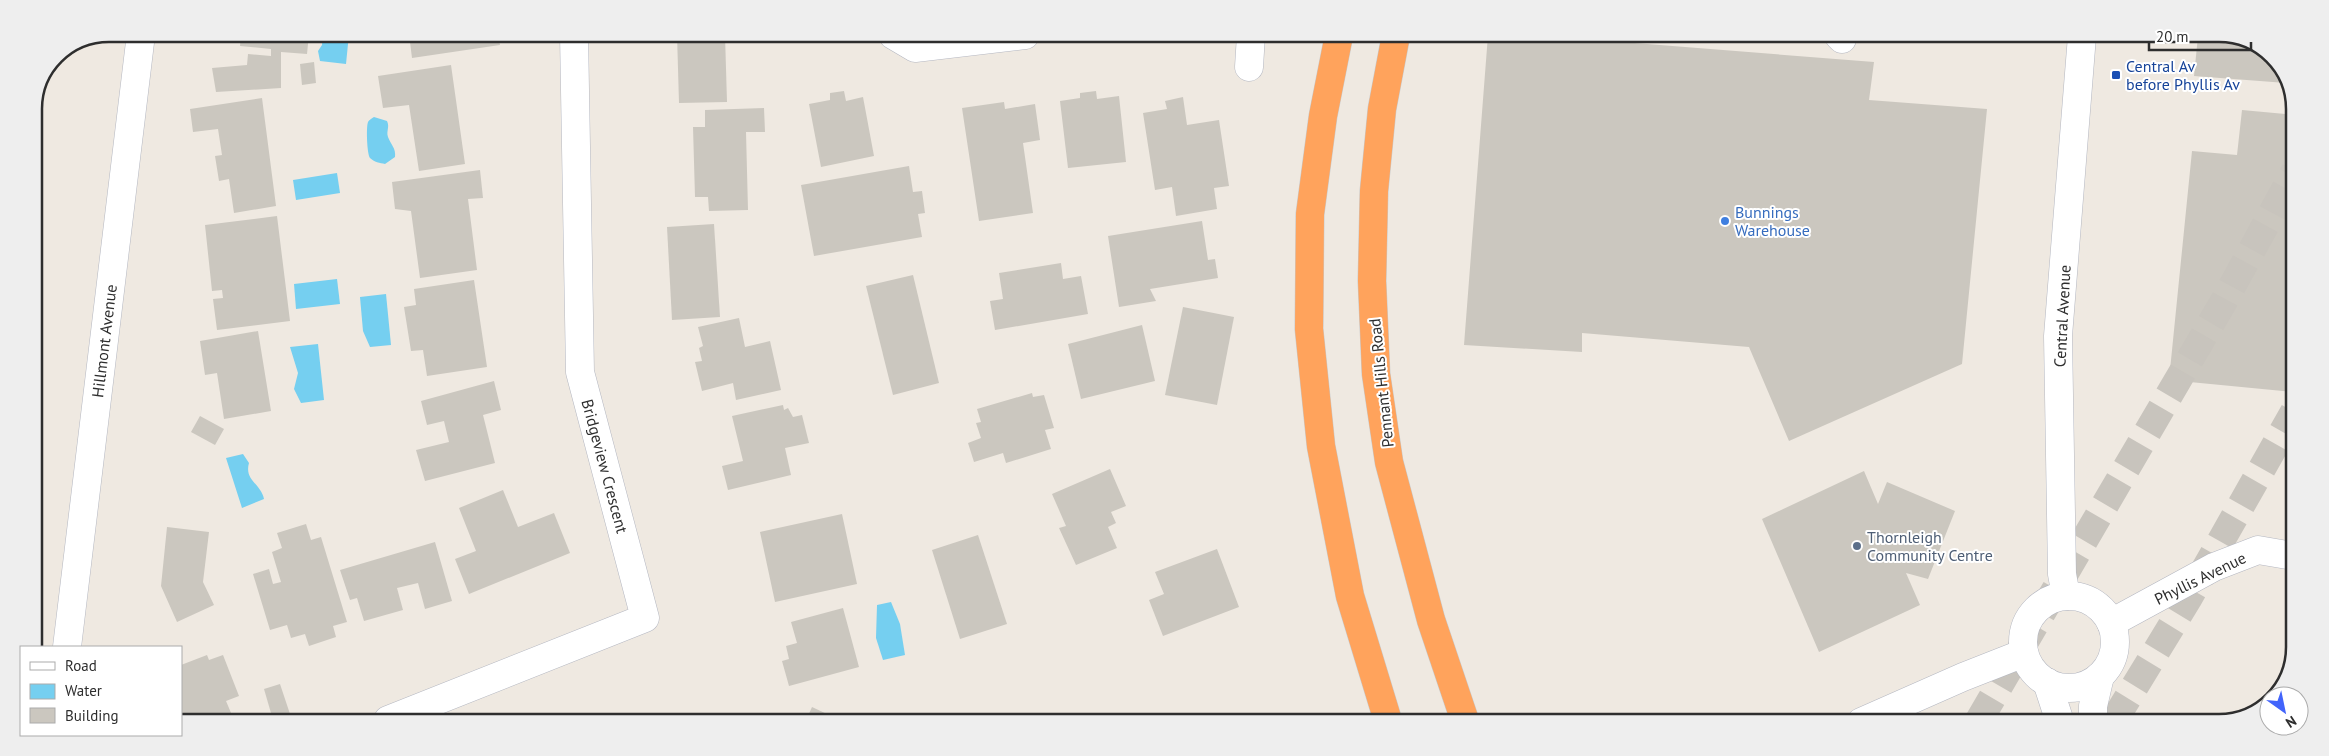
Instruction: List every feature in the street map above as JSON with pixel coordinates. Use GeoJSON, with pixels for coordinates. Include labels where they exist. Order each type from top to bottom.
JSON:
{"type":"FeatureCollection","features":[{"type":"Feature","properties":{"kind":"highway"},"geometry":{"type":"LineString","coordinates":[[1337,43],[1323,116],[1310,214],[1309,330],[1321,446],[1350,596],[1386,714]]}},
{"type":"Feature","properties":{"kind":"highway","name":"Pennant Hills Road"},"geometry":{"type":"LineString","coordinates":[[1394,43],[1382,109],[1374,191],[1372,281],[1376,374],[1389,462],[1430,620],[1463,714]]}},
{"type":"Feature","properties":{"kind":"street","name":"Hillmont Avenue"},"geometry":{"type":"LineString","coordinates":[[67,646],[140,43]]}},
{"type":"Feature","properties":{"kind":"street","name":"Bridgeview Crescent"},"geometry":{"type":"LineString","coordinates":[[403,714],[645,618],[580,372],[574,43]]}},
{"type":"Feature","properties":{"kind":"street"},"geometry":{"type":"LineString","coordinates":[[907,43],[915,48],[957,43]]}},
{"type":"Feature","properties":{"kind":"street"},"geometry":{"type":"LineString","coordinates":[[1248,67],[1250,43]]}},
{"type":"Feature","properties":{"kind":"street","name":"Central Avenue"},"geometry":{"type":"LineString","coordinates":[[2066,596],[2062,574],[2058,336],[2081,43]]}},
{"type":"Feature","properties":{"kind":"street","name":"Phyllis Avenue"},"geometry":{"type":"LineString","coordinates":[[2111,623],[2214,567],[2258,550],[2286,555]]}},
{"type":"Feature","properties":{"kind":"street"},"geometry":{"type":"LineString","coordinates":[[2066,596],[2092,602],[2103,611],[2111,623],[2115,636],[2114,651],[2109,664],[2100,676],[2088,684],[2075,688],[2060,687],[2047,682],[2029,665],[2024,653],[2023,640],[2032,615],[2041,605],[2053,599],[2066,596]]}},
{"type":"Feature","properties":{"kind":"street"},"geometry":{"type":"LineString","coordinates":[[1879,714],[1963,677],[2024,653]]}},
{"type":"Feature","properties":{"kind":"street"},"geometry":{"type":"LineString","coordinates":[[2093,714],[2100,676]]}},
{"type":"Feature","properties":{"kind":"street"},"geometry":{"type":"LineString","coordinates":[[2047,682],[2057,714]]}},
{"type":"Feature","properties":{"kind":"water"},"geometry":{"type":"Polygon","coordinates":[[[322,43],[348,43],[346,64],[320,61],[318,51],[322,43]]]}},
{"type":"Feature","properties":{"kind":"water"},"geometry":{"type":"Polygon","coordinates":[[[374,117],[387,121],[388,137],[395,151],[395,157],[385,164],[373,160],[369,156],[367,125],[374,117]]]}},
{"type":"Feature","properties":{"kind":"water"},"geometry":{"type":"Polygon","coordinates":[[[337,173],[340,193],[296,200],[293,180],[337,173]]]}},
{"type":"Feature","properties":{"kind":"water"},"geometry":{"type":"Polygon","coordinates":[[[337,279],[340,304],[296,309],[294,284],[337,279]]]}},
{"type":"Feature","properties":{"kind":"water"},"geometry":{"type":"Polygon","coordinates":[[[386,294],[391,345],[370,347],[363,331],[360,297],[386,294]]]}},
{"type":"Feature","properties":{"kind":"water"},"geometry":{"type":"Polygon","coordinates":[[[318,344],[324,400],[301,403],[294,389],[298,373],[290,347],[318,344]]]}},
{"type":"Feature","properties":{"kind":"water"},"geometry":{"type":"Polygon","coordinates":[[[243,454],[249,463],[249,474],[260,489],[264,499],[242,508],[226,458],[243,454]]]}},
{"type":"Feature","properties":{"kind":"water"},"geometry":{"type":"Polygon","coordinates":[[[891,602],[900,624],[905,655],[883,660],[876,638],[877,605],[891,602]]]}},
{"type":"Feature","properties":{"kind":"building"},"geometry":{"type":"Polygon","coordinates":[[[240,43],[308,43],[307,54],[281,52],[281,88],[216,92],[212,68],[247,65],[248,54],[271,56],[271,49],[240,46],[240,43]]]}},
{"type":"Feature","properties":{"kind":"building"},"geometry":{"type":"Polygon","coordinates":[[[410,43],[500,43],[500,45],[412,58],[410,43]]]}},
{"type":"Feature","properties":{"kind":"building"},"geometry":{"type":"Polygon","coordinates":[[[677,43],[725,43],[727,102],[679,103],[677,43]]]}},
{"type":"Feature","properties":{"kind":"building","name":"Bunnings Warehouse"},"geometry":{"type":"Polygon","coordinates":[[[1487,43],[1634,43],[1874,62],[1869,100],[1987,109],[1962,364],[1789,441],[1749,347],[1582,333],[1582,352],[1464,345],[1487,43]]]}},
{"type":"Feature","properties":{"kind":"building"},"geometry":{"type":"Polygon","coordinates":[[[2197,43],[2228,43],[2249,49],[2264,59],[2275,72],[2280,83],[2194,76],[2197,43]]]}},
{"type":"Feature","properties":{"kind":"building"},"geometry":{"type":"Polygon","coordinates":[[[314,62],[316,83],[302,85],[300,64],[314,62]]]}},
{"type":"Feature","properties":{"kind":"building"},"geometry":{"type":"Polygon","coordinates":[[[451,65],[465,164],[419,171],[409,105],[383,108],[378,76],[451,65]]]}},
{"type":"Feature","properties":{"kind":"building"},"geometry":{"type":"Polygon","coordinates":[[[844,91],[846,101],[863,97],[874,156],[821,167],[809,104],[830,100],[830,93],[844,91]]]}},
{"type":"Feature","properties":{"kind":"building"},"geometry":{"type":"Polygon","coordinates":[[[1096,91],[1097,99],[1119,96],[1126,162],[1068,168],[1060,101],[1080,98],[1080,93],[1096,91]]]}},
{"type":"Feature","properties":{"kind":"building"},"geometry":{"type":"Polygon","coordinates":[[[1183,97],[1187,125],[1219,120],[1229,186],[1214,188],[1217,209],[1176,216],[1172,187],[1155,190],[1143,113],[1167,109],[1165,101],[1183,97]]]}},
{"type":"Feature","properties":{"kind":"building"},"geometry":{"type":"Polygon","coordinates":[[[262,98],[276,206],[234,213],[229,179],[219,181],[215,156],[222,155],[218,129],[193,132],[190,109],[262,98]]]}},
{"type":"Feature","properties":{"kind":"building"},"geometry":{"type":"Polygon","coordinates":[[[1004,102],[1005,109],[1035,104],[1040,140],[1023,143],[1033,213],[979,221],[962,108],[1004,102]]]}},
{"type":"Feature","properties":{"kind":"building"},"geometry":{"type":"Polygon","coordinates":[[[764,108],[765,132],[746,132],[748,210],[709,211],[708,197],[695,197],[693,127],[705,127],[705,110],[764,108]]]}},
{"type":"Feature","properties":{"kind":"building"},"geometry":{"type":"Polygon","coordinates":[[[2242,110],[2286,114],[2286,391],[2169,380],[2192,151],[2237,155],[2242,110]]]}},
{"type":"Feature","properties":{"kind":"building"},"geometry":{"type":"Polygon","coordinates":[[[909,166],[913,192],[922,191],[925,213],[918,214],[922,237],[814,256],[801,185],[909,166]]]}},
{"type":"Feature","properties":{"kind":"building"},"geometry":{"type":"Polygon","coordinates":[[[480,170],[483,198],[468,199],[477,270],[420,278],[411,211],[395,209],[392,182],[480,170]]]}},
{"type":"Feature","properties":{"kind":"building"},"geometry":{"type":"Polygon","coordinates":[[[277,216],[290,321],[217,330],[213,299],[223,298],[222,290],[212,291],[205,225],[277,216]]]}},
{"type":"Feature","properties":{"kind":"building"},"geometry":{"type":"Polygon","coordinates":[[[1202,221],[1208,260],[1215,259],[1218,278],[1150,289],[1156,301],[1119,307],[1108,236],[1202,221]]]}},
{"type":"Feature","properties":{"kind":"building"},"geometry":{"type":"Polygon","coordinates":[[[714,224],[720,317],[672,320],[667,227],[714,224]]]}},
{"type":"Feature","properties":{"kind":"building"},"geometry":{"type":"Polygon","coordinates":[[[1061,263],[1063,279],[1081,276],[1088,314],[995,330],[990,301],[1003,299],[999,273],[1061,263]]]}},
{"type":"Feature","properties":{"kind":"building"},"geometry":{"type":"Polygon","coordinates":[[[913,275],[939,383],[893,395],[866,286],[913,275]]]}},
{"type":"Feature","properties":{"kind":"building"},"geometry":{"type":"Polygon","coordinates":[[[474,280],[487,367],[427,376],[423,350],[411,351],[404,307],[416,305],[414,289],[474,280]]]}},
{"type":"Feature","properties":{"kind":"building"},"geometry":{"type":"Polygon","coordinates":[[[1183,307],[1234,317],[1217,405],[1165,395],[1183,307]]]}},
{"type":"Feature","properties":{"kind":"building"},"geometry":{"type":"Polygon","coordinates":[[[739,318],[745,347],[770,341],[781,390],[736,400],[733,383],[702,391],[695,362],[702,361],[699,348],[703,346],[698,327],[739,318]]]}},
{"type":"Feature","properties":{"kind":"building"},"geometry":{"type":"Polygon","coordinates":[[[1142,325],[1155,381],[1081,399],[1068,344],[1142,325]]]}},
{"type":"Feature","properties":{"kind":"building"},"geometry":{"type":"Polygon","coordinates":[[[258,331],[271,411],[224,419],[217,373],[205,375],[200,341],[258,331]]]}},
{"type":"Feature","properties":{"kind":"building"},"geometry":{"type":"Polygon","coordinates":[[[494,381],[501,410],[483,415],[495,463],[425,481],[416,450],[449,442],[444,421],[427,425],[421,401],[494,381]]]}},
{"type":"Feature","properties":{"kind":"building"},"geometry":{"type":"Polygon","coordinates":[[[1032,393],[1033,397],[1044,395],[1054,428],[1045,430],[1051,449],[1006,463],[1003,453],[974,462],[968,443],[981,438],[976,423],[981,422],[977,409],[1032,393]]]}},
{"type":"Feature","properties":{"kind":"building"},"geometry":{"type":"Polygon","coordinates":[[[783,405],[784,410],[788,408],[793,417],[802,415],[809,443],[785,448],[791,475],[728,490],[722,466],[743,461],[732,416],[783,405]]]}},
{"type":"Feature","properties":{"kind":"building"},"geometry":{"type":"Polygon","coordinates":[[[200,416],[224,429],[215,445],[191,432],[200,416]]]}},
{"type":"Feature","properties":{"kind":"building"},"geometry":{"type":"Polygon","coordinates":[[[1110,469],[1126,506],[1111,512],[1116,523],[1108,527],[1117,548],[1076,565],[1059,528],[1066,526],[1052,494],[1110,469]]]}},
{"type":"Feature","properties":{"kind":"building","name":"Thornleigh Community Centre"},"geometry":{"type":"Polygon","coordinates":[[[1864,471],[1878,504],[1887,482],[1955,511],[1928,579],[1906,573],[1920,605],[1819,652],[1762,519],[1864,471]]]}},
{"type":"Feature","properties":{"kind":"building"},"geometry":{"type":"Polygon","coordinates":[[[503,490],[518,527],[554,513],[570,553],[469,594],[455,559],[476,551],[459,508],[503,490]]]}},
{"type":"Feature","properties":{"kind":"building"},"geometry":{"type":"Polygon","coordinates":[[[842,514],[857,584],[775,602],[760,532],[842,514]]]}},
{"type":"Feature","properties":{"kind":"building"},"geometry":{"type":"Polygon","coordinates":[[[306,524],[311,540],[321,537],[347,622],[333,626],[336,637],[309,646],[305,634],[291,638],[287,625],[270,630],[253,574],[269,569],[273,584],[281,582],[272,552],[282,548],[277,533],[306,524]]]}},
{"type":"Feature","properties":{"kind":"building"},"geometry":{"type":"Polygon","coordinates":[[[167,527],[209,532],[203,582],[214,605],[177,622],[161,586],[167,527]]]}},
{"type":"Feature","properties":{"kind":"building"},"geometry":{"type":"Polygon","coordinates":[[[978,535],[1007,624],[960,639],[932,550],[978,535]]]}},
{"type":"Feature","properties":{"kind":"building"},"geometry":{"type":"Polygon","coordinates":[[[435,542],[452,601],[425,609],[418,583],[397,588],[403,610],[364,621],[357,598],[350,600],[340,570],[435,542]]]}},
{"type":"Feature","properties":{"kind":"building"},"geometry":{"type":"Polygon","coordinates":[[[1217,549],[1239,607],[1163,636],[1149,600],[1164,594],[1155,572],[1217,549]]]}},
{"type":"Feature","properties":{"kind":"building"},"geometry":{"type":"Polygon","coordinates":[[[843,608],[859,667],[789,686],[782,661],[789,659],[786,646],[797,643],[791,622],[843,608]]]}},
{"type":"Feature","properties":{"kind":"building"},"geometry":{"type":"Polygon","coordinates":[[[207,655],[209,660],[223,655],[239,696],[226,701],[231,714],[182,714],[182,665],[207,655]]]}},
{"type":"Feature","properties":{"kind":"building"},"geometry":{"type":"Polygon","coordinates":[[[280,684],[290,714],[271,714],[264,689],[280,684]]]}},
{"type":"Feature","properties":{"kind":"building"},"geometry":{"type":"Polygon","coordinates":[[[812,707],[827,714],[809,714],[812,707]]]}},
{"type":"Feature","properties":{"kind":"tunnel"},"geometry":{"type":"LineString","coordinates":[[1983,714],[2224,301],[2286,187]]}},
{"type":"Feature","properties":{"kind":"tunnel"},"geometry":{"type":"LineString","coordinates":[[2118,714],[2188,599],[2286,426]]}},
{"type":"Feature","properties":{"kind":"place","name":"Central Av before Phyllis Av"},"geometry":{"type":"Point","coordinates":[2116,75]}},
{"type":"Feature","properties":{"kind":"place","name":"Bunnings Warehouse"},"geometry":{"type":"Point","coordinates":[1725,221]}},
{"type":"Feature","properties":{"kind":"place","name":"Thornleigh Community Centre"},"geometry":{"type":"Point","coordinates":[1857,546]}}]}
